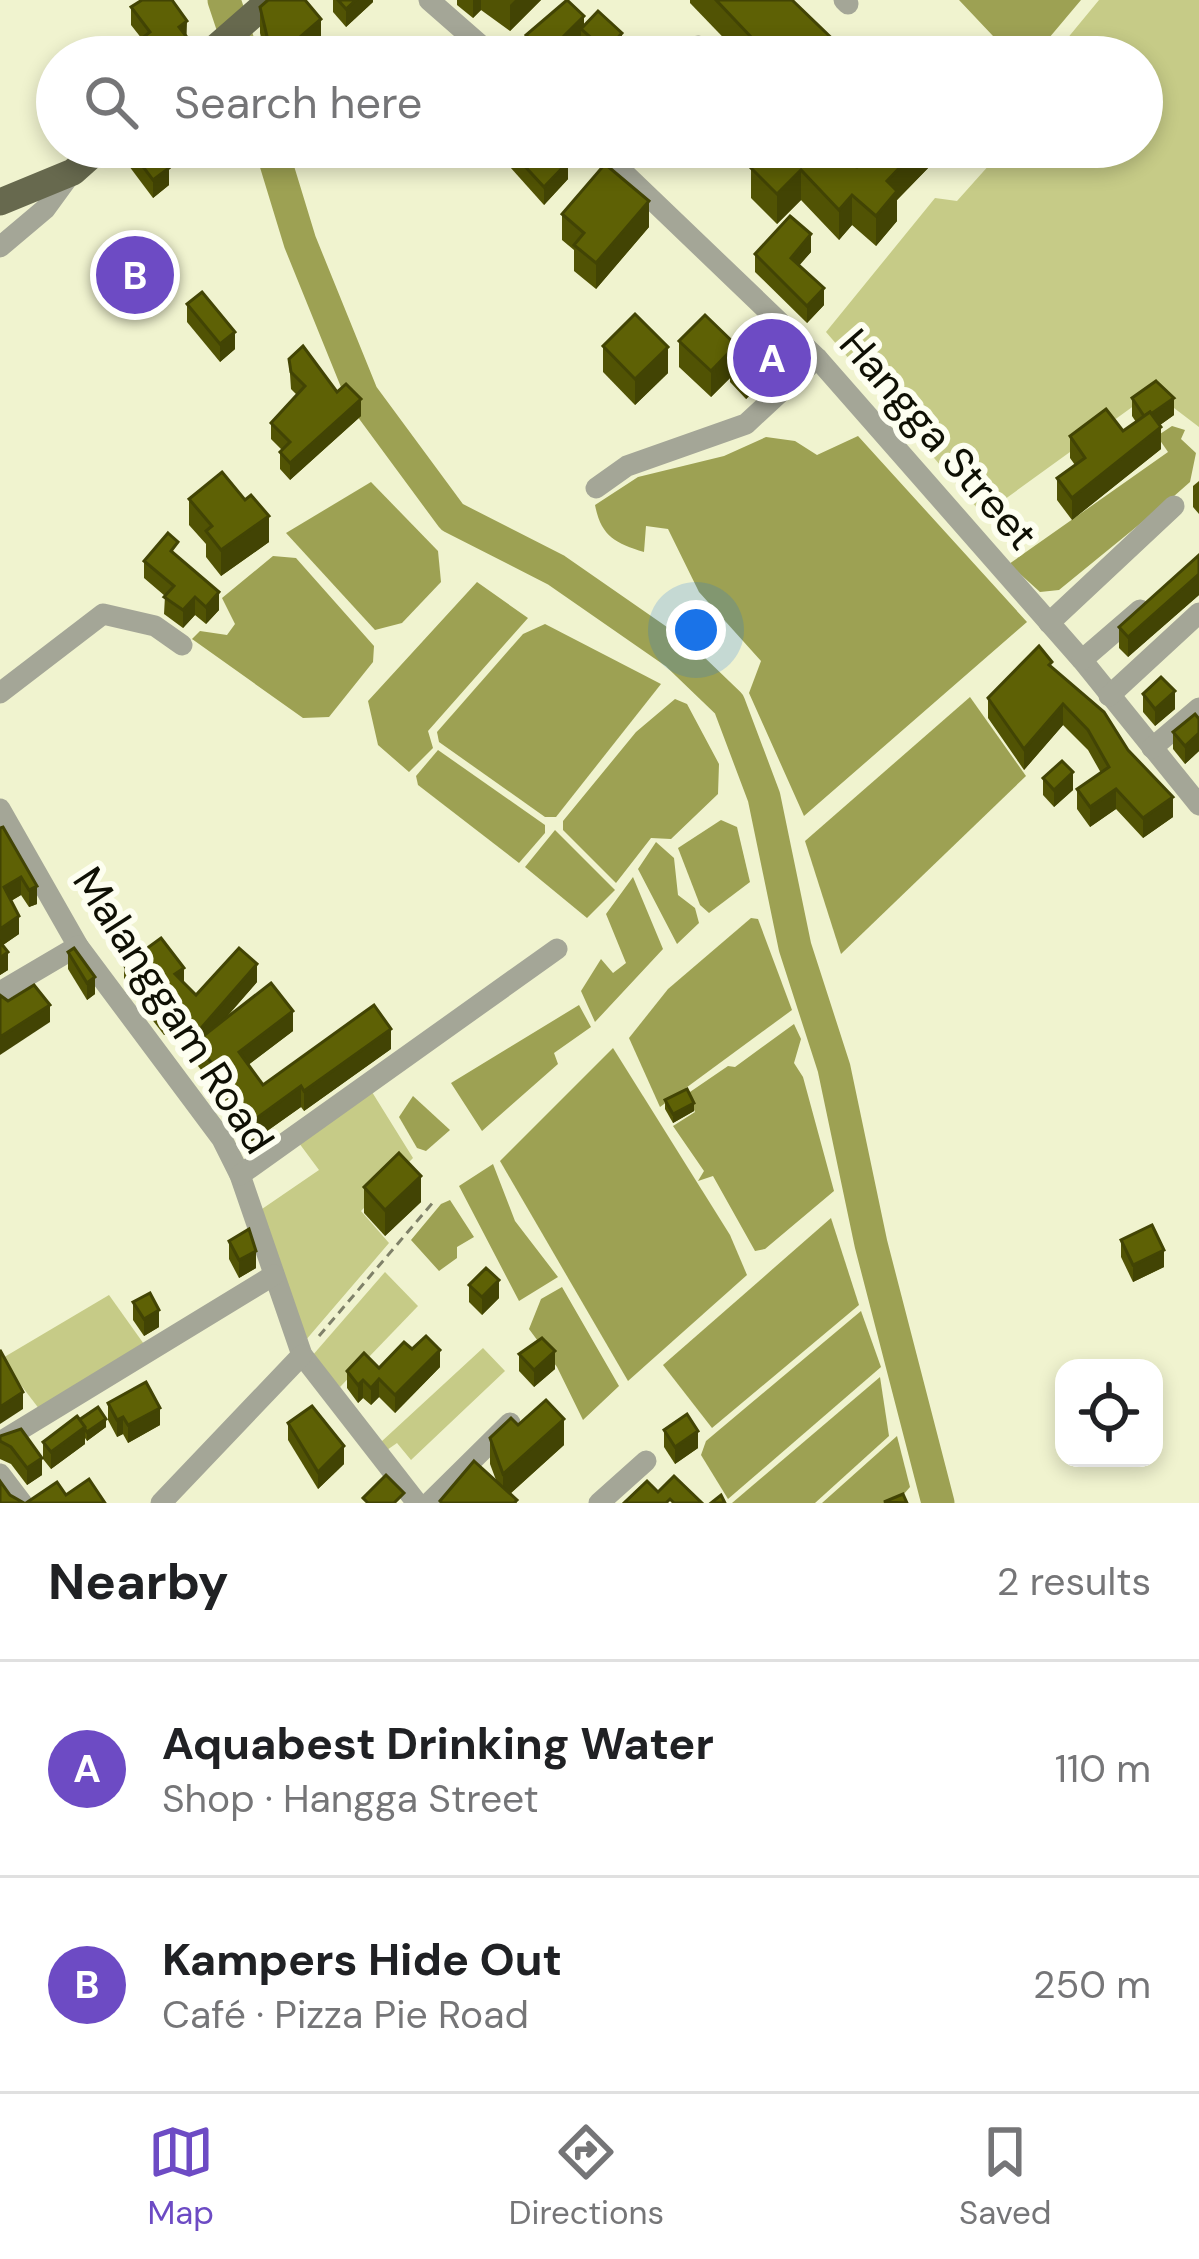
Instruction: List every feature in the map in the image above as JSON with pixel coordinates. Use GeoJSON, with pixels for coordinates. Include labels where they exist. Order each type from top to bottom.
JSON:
{"type":"FeatureCollection","features":[{"type":"Feature","properties":{"kind":"main road"},"geometry":{"type":"LineString","coordinates":[[229,36],[262,7]]}},
{"type":"Feature","properties":{"kind":"main road"},"geometry":{"type":"LineString","coordinates":[[0,202],[77,168]]}},
{"type":"Feature","properties":{"kind":"street"},"geometry":{"type":"LineString","coordinates":[[429,0],[470,36]]}},
{"type":"Feature","properties":{"kind":"street","name":"Hangga Street"},"geometry":{"type":"LineString","coordinates":[[619,168],[817,358],[1082,661],[1199,805]]}},
{"type":"Feature","properties":{"kind":"street"},"geometry":{"type":"LineString","coordinates":[[0,247],[45,209],[73,172]]}},
{"type":"Feature","properties":{"kind":"street"},"geometry":{"type":"LineString","coordinates":[[596,488],[627,466],[746,424],[817,358]]}},
{"type":"Feature","properties":{"kind":"street"},"geometry":{"type":"LineString","coordinates":[[1049,623],[1174,506]]}},
{"type":"Feature","properties":{"kind":"street"},"geometry":{"type":"LineString","coordinates":[[1082,661],[1166,587]]}},
{"type":"Feature","properties":{"kind":"street"},"geometry":{"type":"LineString","coordinates":[[1109,696],[1199,613]]}},
{"type":"Feature","properties":{"kind":"street"},"geometry":{"type":"LineString","coordinates":[[0,694],[103,614],[154,626],[182,645]]}},
{"type":"Feature","properties":{"kind":"street"},"geometry":{"type":"LineString","coordinates":[[1152,748],[1199,708]]}},
{"type":"Feature","properties":{"kind":"street","name":"Malanggam Road"},"geometry":{"type":"LineString","coordinates":[[0,809],[78,946],[221,1139],[240,1175],[302,1355],[418,1503]]}},
{"type":"Feature","properties":{"kind":"street"},"geometry":{"type":"LineString","coordinates":[[0,992],[78,946]]}},
{"type":"Feature","properties":{"kind":"street"},"geometry":{"type":"LineString","coordinates":[[240,1175],[557,949]]}},
{"type":"Feature","properties":{"kind":"street"},"geometry":{"type":"LineString","coordinates":[[0,1442],[274,1275]]}},
{"type":"Feature","properties":{"kind":"street"},"geometry":{"type":"LineString","coordinates":[[161,1503],[302,1355]]}},
{"type":"Feature","properties":{"kind":"street"},"geometry":{"type":"LineString","coordinates":[[429,1503],[511,1422]]}},
{"type":"Feature","properties":{"kind":"street"},"geometry":{"type":"LineString","coordinates":[[599,1503],[646,1461]]}},
{"type":"Feature","properties":{"kind":"street"},"geometry":{"type":"LineString","coordinates":[[0,1474],[22,1503]]}},
{"type":"Feature","properties":{"kind":"path"},"geometry":{"type":"LineString","coordinates":[[302,1355],[435,1200]]}},
{"type":"Feature","properties":{"kind":"shaded area"},"geometry":{"type":"Polygon","coordinates":[[[959,0],[1081,0],[1051,36],[993,36],[959,0]]]}},
{"type":"Feature","properties":{"kind":"shaded area"},"geometry":{"type":"Polygon","coordinates":[[[1099,0],[1199,0],[1199,427],[1153,392],[983,515],[826,332],[935,198],[957,201],[986,168],[1163,168],[1163,36],[1069,36],[1099,0]]]}},
{"type":"Feature","properties":{"kind":"shaded area"},"geometry":{"type":"Polygon","coordinates":[[[1172,426],[1185,430],[1181,439],[1196,453],[1190,482],[1173,497],[1059,590],[1040,592],[1009,564],[1168,452],[1157,436],[1172,426]]]}},
{"type":"Feature","properties":{"kind":"shaded area"},"geometry":{"type":"Polygon","coordinates":[[[858,436],[1027,622],[804,816],[749,693],[761,661],[699,592],[668,529],[646,526],[644,552],[634,549],[605,531],[595,505],[638,477],[724,456],[766,437],[795,441],[817,455],[858,436]]]}},
{"type":"Feature","properties":{"kind":"shaded area"},"geometry":{"type":"Polygon","coordinates":[[[371,482],[438,551],[441,582],[402,623],[375,630],[286,533],[371,482]]]}},
{"type":"Feature","properties":{"kind":"shaded area"},"geometry":{"type":"Polygon","coordinates":[[[273,556],[296,558],[374,646],[373,662],[329,717],[303,718],[192,639],[200,631],[227,635],[235,624],[222,598],[273,556]]]}},
{"type":"Feature","properties":{"kind":"shaded area"},"geometry":{"type":"Polygon","coordinates":[[[477,582],[528,618],[428,731],[433,748],[409,772],[378,745],[368,701],[477,582]]]}},
{"type":"Feature","properties":{"kind":"shaded area"},"geometry":{"type":"Polygon","coordinates":[[[545,624],[661,684],[556,817],[545,817],[439,742],[437,732],[523,634],[545,624]]]}},
{"type":"Feature","properties":{"kind":"shaded area"},"geometry":{"type":"Polygon","coordinates":[[[970,697],[1026,776],[841,954],[805,841],[970,697]]]}},
{"type":"Feature","properties":{"kind":"shaded area"},"geometry":{"type":"Polygon","coordinates":[[[675,699],[687,704],[719,764],[718,794],[671,839],[651,838],[616,883],[563,830],[563,821],[636,732],[675,699]]]}},
{"type":"Feature","properties":{"kind":"shaded area"},"geometry":{"type":"Polygon","coordinates":[[[438,750],[545,825],[545,833],[519,863],[418,785],[416,776],[438,750]]]}},
{"type":"Feature","properties":{"kind":"shaded area"},"geometry":{"type":"Polygon","coordinates":[[[721,820],[737,827],[750,882],[709,913],[700,905],[678,848],[721,820]]]}},
{"type":"Feature","properties":{"kind":"shaded area"},"geometry":{"type":"Polygon","coordinates":[[[555,830],[615,890],[587,918],[525,867],[555,830]]]}},
{"type":"Feature","properties":{"kind":"shaded area"},"geometry":{"type":"Polygon","coordinates":[[[656,842],[674,858],[678,895],[695,908],[699,923],[677,944],[638,869],[656,842]]]}},
{"type":"Feature","properties":{"kind":"shaded area"},"geometry":{"type":"Polygon","coordinates":[[[633,877],[663,949],[595,1022],[581,991],[601,959],[613,973],[626,963],[606,914],[633,877]]]}},
{"type":"Feature","properties":{"kind":"shaded area"},"geometry":{"type":"Polygon","coordinates":[[[751,918],[758,919],[792,1010],[660,1107],[629,1038],[668,989],[751,918]]]}},
{"type":"Feature","properties":{"kind":"shaded area"},"geometry":{"type":"Polygon","coordinates":[[[579,1005],[591,1027],[554,1053],[558,1064],[482,1131],[451,1083],[579,1005]]]}},
{"type":"Feature","properties":{"kind":"shaded area"},"geometry":{"type":"Polygon","coordinates":[[[794,1024],[801,1039],[794,1063],[803,1077],[834,1191],[765,1249],[755,1251],[713,1176],[698,1181],[704,1171],[673,1126],[695,1112],[687,1094],[728,1066],[735,1067],[794,1024]]]}},
{"type":"Feature","properties":{"kind":"shaded area"},"geometry":{"type":"Polygon","coordinates":[[[613,1048],[730,1235],[747,1275],[628,1381],[500,1161],[613,1048]]]}},
{"type":"Feature","properties":{"kind":"shaded area"},"geometry":{"type":"Polygon","coordinates":[[[372,1092],[413,1158],[361,1211],[389,1243],[305,1341],[262,1209],[319,1170],[299,1143],[372,1092]]]}},
{"type":"Feature","properties":{"kind":"shaded area"},"geometry":{"type":"Polygon","coordinates":[[[413,1096],[450,1130],[426,1151],[417,1148],[399,1117],[413,1096]]]}},
{"type":"Feature","properties":{"kind":"shaded area"},"geometry":{"type":"Polygon","coordinates":[[[493,1164],[515,1221],[558,1277],[519,1301],[459,1186],[493,1164]]]}},
{"type":"Feature","properties":{"kind":"shaded area"},"geometry":{"type":"Polygon","coordinates":[[[450,1200],[474,1237],[457,1247],[457,1258],[439,1271],[411,1240],[441,1204],[450,1200]]]}},
{"type":"Feature","properties":{"kind":"shaded area"},"geometry":{"type":"Polygon","coordinates":[[[831,1218],[859,1305],[712,1428],[663,1365],[831,1218]]]}},
{"type":"Feature","properties":{"kind":"shaded area"},"geometry":{"type":"Polygon","coordinates":[[[385,1272],[418,1306],[340,1387],[312,1356],[385,1272]]]}},
{"type":"Feature","properties":{"kind":"shaded area"},"geometry":{"type":"Polygon","coordinates":[[[562,1287],[619,1386],[583,1420],[557,1367],[529,1329],[541,1299],[562,1287]]]}},
{"type":"Feature","properties":{"kind":"shaded area"},"geometry":{"type":"Polygon","coordinates":[[[109,1295],[146,1347],[40,1410],[1,1359],[109,1295]]]}},
{"type":"Feature","properties":{"kind":"shaded area"},"geometry":{"type":"Polygon","coordinates":[[[861,1311],[881,1367],[728,1499],[701,1455],[706,1441],[861,1311]]]}},
{"type":"Feature","properties":{"kind":"shaded area"},"geometry":{"type":"Polygon","coordinates":[[[483,1348],[505,1371],[411,1460],[397,1443],[387,1450],[381,1442],[483,1348]]]}},
{"type":"Feature","properties":{"kind":"shaded area"},"geometry":{"type":"Polygon","coordinates":[[[880,1377],[889,1436],[815,1503],[732,1503],[880,1377]]]}},
{"type":"Feature","properties":{"kind":"shaded area"},"geometry":{"type":"Polygon","coordinates":[[[897,1436],[910,1487],[896,1503],[822,1503],[897,1436]]]}},
{"type":"Feature","properties":{"kind":"building"},"geometry":{"type":"Polygon","coordinates":[[[142,0],[172,0],[187,21],[179,27],[186,36],[145,36],[150,32],[131,7],[142,0]]]}},
{"type":"Feature","properties":{"kind":"building"},"geometry":{"type":"Polygon","coordinates":[[[268,0],[305,0],[321,19],[301,36],[267,36],[260,7],[268,0]]]}},
{"type":"Feature","properties":{"kind":"building"},"geometry":{"type":"Polygon","coordinates":[[[567,0],[584,16],[564,36],[526,35],[567,0]]]}},
{"type":"Feature","properties":{"kind":"building"},"geometry":{"type":"Polygon","coordinates":[[[716,0],[792,0],[829,36],[750,36],[716,0]]]}},
{"type":"Feature","properties":{"kind":"building"},"geometry":{"type":"Polygon","coordinates":[[[598,11],[622,33],[589,36],[581,29],[598,11]]]}},
{"type":"Feature","properties":{"kind":"building"},"geometry":{"type":"Polygon","coordinates":[[[144,168],[169,168],[153,180],[144,168]]]}},
{"type":"Feature","properties":{"kind":"building"},"geometry":{"type":"Polygon","coordinates":[[[526,168],[562,168],[544,187],[526,168]]]}},
{"type":"Feature","properties":{"kind":"building"},"geometry":{"type":"Polygon","coordinates":[[[602,168],[610,168],[649,201],[596,263],[574,245],[584,233],[562,214],[602,168]]]}},
{"type":"Feature","properties":{"kind":"building"},"geometry":{"type":"Polygon","coordinates":[[[751,168],[899,168],[887,181],[897,191],[876,216],[852,195],[839,210],[801,170],[777,194],[751,168]]]}},
{"type":"Feature","properties":{"kind":"building"},"geometry":{"type":"Polygon","coordinates":[[[790,216],[811,234],[791,258],[824,288],[807,306],[755,254],[790,216]]]}},
{"type":"Feature","properties":{"kind":"building"},"geometry":{"type":"Polygon","coordinates":[[[202,292],[235,332],[220,344],[187,304],[202,292]]]}},
{"type":"Feature","properties":{"kind":"building"},"geometry":{"type":"Polygon","coordinates":[[[635,314],[668,347],[635,379],[603,346],[635,314]]]}},
{"type":"Feature","properties":{"kind":"building"},"geometry":{"type":"Polygon","coordinates":[[[705,315],[736,345],[711,371],[679,341],[705,315]]]}},
{"type":"Feature","properties":{"kind":"building"},"geometry":{"type":"Polygon","coordinates":[[[771,326],[787,342],[746,381],[730,365],[771,326]]]}},
{"type":"Feature","properties":{"kind":"building"},"geometry":{"type":"Polygon","coordinates":[[[303,346],[337,392],[346,384],[361,399],[290,463],[280,452],[290,442],[271,423],[305,386],[291,372],[289,359],[303,346]]]}},
{"type":"Feature","properties":{"kind":"building"},"geometry":{"type":"Polygon","coordinates":[[[1156,381],[1174,398],[1144,416],[1132,398],[1156,381]]]}},
{"type":"Feature","properties":{"kind":"building"},"geometry":{"type":"Polygon","coordinates":[[[1106,409],[1123,431],[1150,412],[1161,427],[1072,498],[1057,478],[1085,458],[1070,436],[1106,409]]]}},
{"type":"Feature","properties":{"kind":"building"},"geometry":{"type":"Polygon","coordinates":[[[222,472],[245,500],[251,495],[269,516],[221,550],[206,531],[212,526],[189,499],[222,472]]]}},
{"type":"Feature","properties":{"kind":"building"},"geometry":{"type":"Polygon","coordinates":[[[168,533],[178,542],[171,551],[219,592],[206,607],[195,597],[183,610],[164,597],[174,586],[144,561],[168,533]]]}},
{"type":"Feature","properties":{"kind":"building"},"geometry":{"type":"Polygon","coordinates":[[[1199,555],[1199,574],[1128,637],[1119,627],[1199,555]]]}},
{"type":"Feature","properties":{"kind":"building"},"geometry":{"type":"Polygon","coordinates":[[[1039,646],[1052,662],[1049,665],[1104,712],[1128,750],[1173,797],[1143,818],[1116,789],[1090,807],[1077,789],[1109,767],[1088,730],[1063,704],[1024,749],[988,698],[1039,646]]]}},
{"type":"Feature","properties":{"kind":"building"},"geometry":{"type":"Polygon","coordinates":[[[1161,677],[1175,691],[1155,709],[1143,694],[1161,677]]]}},
{"type":"Feature","properties":{"kind":"building"},"geometry":{"type":"Polygon","coordinates":[[[1195,714],[1199,733],[1185,746],[1173,732],[1195,714]]]}},
{"type":"Feature","properties":{"kind":"building"},"geometry":{"type":"Polygon","coordinates":[[[1062,761],[1073,772],[1054,790],[1043,778],[1062,761]]]}},
{"type":"Feature","properties":{"kind":"building"},"geometry":{"type":"Polygon","coordinates":[[[0,828],[37,886],[29,890],[21,877],[4,887],[19,916],[0,929],[0,828]]]}},
{"type":"Feature","properties":{"kind":"building"},"geometry":{"type":"Polygon","coordinates":[[[161,938],[184,968],[175,974],[196,995],[239,948],[257,964],[196,1034],[173,1011],[164,1017],[124,965],[161,938]]]}},
{"type":"Feature","properties":{"kind":"building"},"geometry":{"type":"Polygon","coordinates":[[[74,948],[95,977],[87,983],[68,952],[74,948]]]}},
{"type":"Feature","properties":{"kind":"building"},"geometry":{"type":"Polygon","coordinates":[[[271,983],[293,1011],[239,1052],[263,1085],[374,1005],[391,1029],[243,1128],[223,1090],[229,1085],[198,1046],[205,1040],[202,1037],[271,983]]]}},
{"type":"Feature","properties":{"kind":"building"},"geometry":{"type":"Polygon","coordinates":[[[34,985],[50,1005],[0,1037],[0,995],[8,1001],[34,985]]]}},
{"type":"Feature","properties":{"kind":"building"},"geometry":{"type":"Polygon","coordinates":[[[687,1089],[694,1103],[673,1114],[665,1100],[687,1089]]]}},
{"type":"Feature","properties":{"kind":"building"},"geometry":{"type":"Polygon","coordinates":[[[399,1153],[421,1176],[385,1210],[364,1187],[399,1153]]]}},
{"type":"Feature","properties":{"kind":"building"},"geometry":{"type":"Polygon","coordinates":[[[1152,1225],[1164,1250],[1133,1265],[1121,1240],[1152,1225]]]}},
{"type":"Feature","properties":{"kind":"building"},"geometry":{"type":"Polygon","coordinates":[[[249,1229],[256,1251],[239,1260],[229,1241],[249,1229]]]}},
{"type":"Feature","properties":{"kind":"building"},"geometry":{"type":"Polygon","coordinates":[[[486,1268],[499,1280],[482,1297],[469,1285],[486,1268]]]}},
{"type":"Feature","properties":{"kind":"building"},"geometry":{"type":"Polygon","coordinates":[[[150,1293],[159,1310],[144,1319],[133,1302],[150,1293]]]}},
{"type":"Feature","properties":{"kind":"building"},"geometry":{"type":"Polygon","coordinates":[[[426,1336],[440,1350],[395,1395],[379,1379],[371,1388],[363,1380],[358,1385],[347,1371],[364,1353],[379,1368],[404,1342],[412,1349],[426,1336]]]}},
{"type":"Feature","properties":{"kind":"building"},"geometry":{"type":"Polygon","coordinates":[[[542,1338],[555,1351],[534,1370],[519,1354],[542,1338]]]}},
{"type":"Feature","properties":{"kind":"building"},"geometry":{"type":"Polygon","coordinates":[[[0,1350],[23,1392],[0,1407],[0,1350]]]}},
{"type":"Feature","properties":{"kind":"building"},"geometry":{"type":"Polygon","coordinates":[[[146,1382],[160,1408],[128,1425],[123,1417],[117,1420],[108,1403],[146,1382]]]}},
{"type":"Feature","properties":{"kind":"building"},"geometry":{"type":"Polygon","coordinates":[[[546,1400],[564,1419],[503,1474],[490,1438],[511,1418],[518,1425],[546,1400]]]}},
{"type":"Feature","properties":{"kind":"building"},"geometry":{"type":"Polygon","coordinates":[[[312,1406],[344,1446],[318,1472],[288,1423],[312,1406]]]}},
{"type":"Feature","properties":{"kind":"building"},"geometry":{"type":"Polygon","coordinates":[[[98,1407],[106,1419],[87,1432],[79,1420],[98,1407]]]}},
{"type":"Feature","properties":{"kind":"building"},"geometry":{"type":"Polygon","coordinates":[[[687,1414],[698,1431],[675,1447],[664,1430],[687,1414]]]}},
{"type":"Feature","properties":{"kind":"building"},"geometry":{"type":"Polygon","coordinates":[[[77,1416],[85,1427],[51,1452],[43,1442],[77,1416]]]}},
{"type":"Feature","properties":{"kind":"building"},"geometry":{"type":"Polygon","coordinates":[[[21,1429],[42,1458],[27,1468],[0,1441],[0,1436],[21,1429]]]}},
{"type":"Feature","properties":{"kind":"building"},"geometry":{"type":"Polygon","coordinates":[[[474,1461],[517,1500],[442,1503],[474,1461]]]}},
{"type":"Feature","properties":{"kind":"building"},"geometry":{"type":"Polygon","coordinates":[[[386,1475],[404,1493],[394,1503],[368,1503],[363,1498],[386,1475]]]}},
{"type":"Feature","properties":{"kind":"building"},"geometry":{"type":"Polygon","coordinates":[[[674,1476],[702,1503],[670,1499],[666,1503],[624,1503],[647,1481],[658,1492],[674,1476]]]}},
{"type":"Feature","properties":{"kind":"building"},"geometry":{"type":"Polygon","coordinates":[[[89,1479],[105,1503],[26,1503],[57,1482],[66,1495],[89,1479]]]}},
{"type":"Feature","properties":{"kind":"building"},"geometry":{"type":"Polygon","coordinates":[[[0,1481],[10,1495],[24,1503],[0,1503],[0,1481]]]}},
{"type":"Feature","properties":{"kind":"building"},"geometry":{"type":"Polygon","coordinates":[[[903,1494],[907,1503],[884,1502],[903,1494]]]}},
{"type":"Feature","properties":{"kind":"waterway"},"geometry":{"type":"LineString","coordinates":[[224,0],[236,36]]}},
{"type":"Feature","properties":{"kind":"waterway"},"geometry":{"type":"LineString","coordinates":[[277,168],[300,242],[362,395],[452,517],[556,570],[677,654],[729,704],[764,797],[795,947],[834,1068],[871,1244],[938,1503]]}},
{"type":"Feature","properties":{"kind":"place","name":"Kampers Hide Out"},"geometry":{"type":"Point","coordinates":[135,275]}},
{"type":"Feature","properties":{"kind":"place","name":"Aquabest Drinking Water"},"geometry":{"type":"Point","coordinates":[772,358]}}]}
